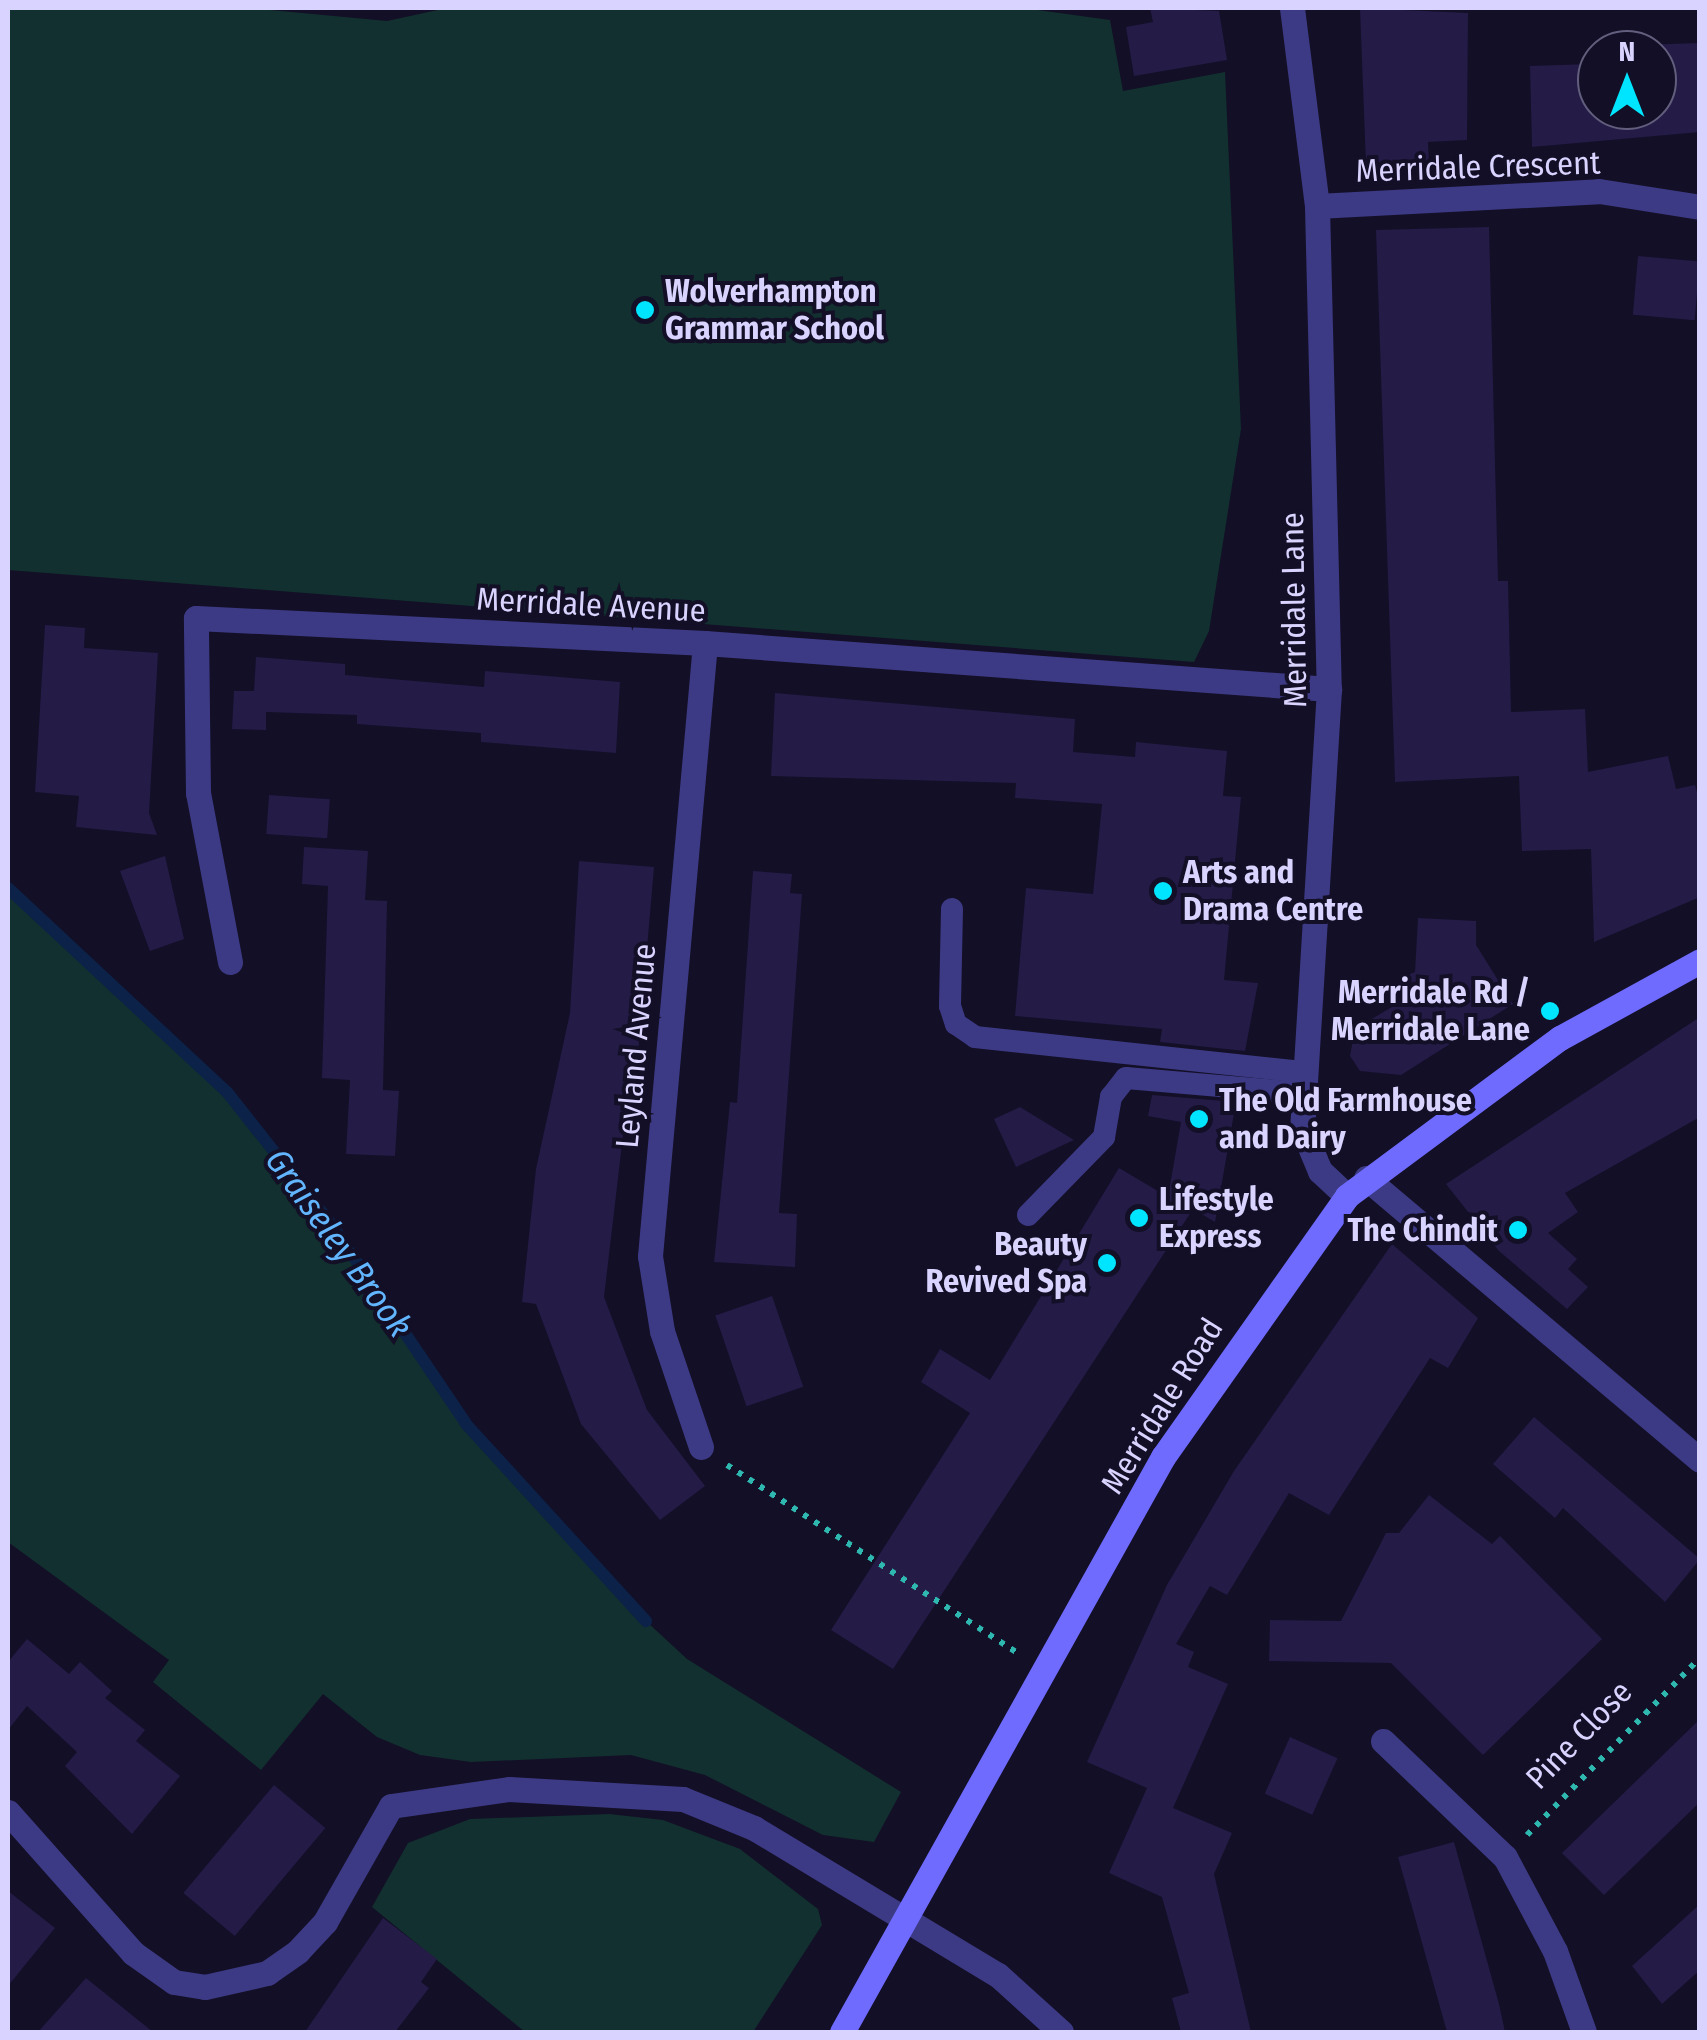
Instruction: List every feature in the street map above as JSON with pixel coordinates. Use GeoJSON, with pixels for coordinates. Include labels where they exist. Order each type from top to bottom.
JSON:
{"type":"FeatureCollection","features":[{"type":"Feature","properties":{"kind":"street","name":"Merridale Lane"},"geometry":{"type":"LineString","coordinates":[[1292,8],[1318,206],[1329,688],[1302,1083],[1308,1151],[1347,1196]]}},
{"type":"Feature","properties":{"kind":"street","name":"Merridale Crescent"},"geometry":{"type":"LineString","coordinates":[[1318,206],[1599,192],[1700,208]]}},
{"type":"Feature","properties":{"kind":"street","name":"Merridale Avenue"},"geometry":{"type":"LineString","coordinates":[[230,962],[198,794],[196,618],[704,643],[1329,688]]}},
{"type":"Feature","properties":{"kind":"street","name":"Leyland Avenue"},"geometry":{"type":"LineString","coordinates":[[701,1447],[662,1331],[650,1256],[704,643]]}},
{"type":"Feature","properties":{"kind":"street","name":"Merridale Road"},"geometry":{"type":"LineString","coordinates":[[842,2032],[907,1924],[1163,1457],[1347,1196],[1366,1178],[1560,1038],[1700,960]]}},
{"type":"Feature","properties":{"kind":"street"},"geometry":{"type":"LineString","coordinates":[[1366,1178],[1700,1460]]}},
{"type":"Feature","properties":{"kind":"street"},"geometry":{"type":"LineString","coordinates":[[1382,1741],[1505,1857],[1555,1950],[1584,2032]]}},
{"type":"Feature","properties":{"kind":"street"},"geometry":{"type":"LineString","coordinates":[[8,1812],[132,1953],[174,1982],[205,1987],[266,1974],[298,1950],[325,1922],[391,1806],[442,1794],[591,1788],[683,1799],[754,1828],[907,1924],[998,1975],[1061,2032]]}},
{"type":"Feature","properties":{"kind":"lane"},"geometry":{"type":"LineString","coordinates":[[952,908],[950,1006],[956,1024],[975,1037],[1302,1083]]}},
{"type":"Feature","properties":{"kind":"lane"},"geometry":{"type":"LineString","coordinates":[[1028,1216],[1104,1137],[1111,1097],[1126,1078],[1302,1083]]}},
{"type":"Feature","properties":{"kind":"path"},"geometry":{"type":"LineString","coordinates":[[701,1447],[1045,1671]]}},
{"type":"Feature","properties":{"kind":"path","name":"Pine Close"},"geometry":{"type":"LineString","coordinates":[[1505,1857],[1700,1658]]}},
{"type":"Feature","properties":{"kind":"green space","name":"Wolverhampton Grammar School"},"geometry":{"type":"Polygon","coordinates":[[[8,8],[249,8],[387,21],[447,8],[1023,8],[1110,20],[1123,91],[1225,72],[1241,429],[1209,631],[1194,662],[8,570],[8,8]]]}},
{"type":"Feature","properties":{"kind":"green space"},"geometry":{"type":"Polygon","coordinates":[[[8,888],[227,1092],[332,1225],[466,1424],[646,1621],[687,1659],[901,1792],[874,1842],[823,1835],[705,1775],[631,1755],[471,1762],[420,1755],[377,1737],[323,1694],[261,1770],[153,1682],[169,1660],[8,1542],[8,888]]]}},
{"type":"Feature","properties":{"kind":"green space"},"geometry":{"type":"Polygon","coordinates":[[[609,1814],[663,1820],[740,1849],[818,1909],[822,1925],[753,2032],[525,2032],[372,1907],[408,1843],[470,1819],[609,1814]]]}},
{"type":"Feature","properties":{"kind":"building"},"geometry":{"type":"Polygon","coordinates":[[[1150,8],[1219,11],[1227,60],[1134,76],[1126,27],[1153,22],[1150,8]]]}},
{"type":"Feature","properties":{"kind":"building"},"geometry":{"type":"Polygon","coordinates":[[[1360,8],[1468,13],[1467,140],[1428,142],[1429,163],[1366,165],[1360,8]]]}},
{"type":"Feature","properties":{"kind":"building"},"geometry":{"type":"Polygon","coordinates":[[[1700,43],[1700,132],[1532,147],[1530,66],[1577,64],[1577,130],[1677,130],[1677,44],[1700,43]]]}},
{"type":"Feature","properties":{"kind":"building"},"geometry":{"type":"Polygon","coordinates":[[[1489,227],[1498,581],[1508,581],[1511,712],[1585,709],[1588,772],[1668,756],[1676,789],[1695,785],[1700,803],[1700,897],[1594,942],[1591,849],[1522,851],[1519,776],[1395,782],[1376,230],[1489,227]]]}},
{"type":"Feature","properties":{"kind":"building"},"geometry":{"type":"Polygon","coordinates":[[[1638,256],[1700,261],[1695,320],[1633,315],[1638,256]]]}},
{"type":"Feature","properties":{"kind":"building"},"geometry":{"type":"Polygon","coordinates":[[[45,625],[85,628],[84,648],[158,653],[149,813],[157,835],[76,827],[79,796],[35,792],[45,625]]]}},
{"type":"Feature","properties":{"kind":"building"},"geometry":{"type":"Polygon","coordinates":[[[256,657],[345,664],[345,675],[484,687],[485,671],[620,682],[616,753],[481,742],[481,733],[357,724],[357,715],[266,712],[266,730],[232,729],[234,691],[254,691],[256,657]]]}},
{"type":"Feature","properties":{"kind":"building","name":"Arts and Drama Centre"},"geometry":{"type":"Polygon","coordinates":[[[775,693],[1075,719],[1073,752],[1135,757],[1136,742],[1227,751],[1223,796],[1241,797],[1224,980],[1258,983],[1245,1051],[1160,1042],[1162,1029],[1015,1016],[1026,888],[1093,894],[1102,804],[1015,798],[1016,783],[771,776],[775,693]]]}},
{"type":"Feature","properties":{"kind":"building"},"geometry":{"type":"Polygon","coordinates":[[[269,795],[330,799],[327,838],[266,834],[269,795]]]}},
{"type":"Feature","properties":{"kind":"building"},"geometry":{"type":"Polygon","coordinates":[[[304,847],[368,851],[365,900],[387,901],[383,1090],[399,1091],[395,1156],[346,1154],[350,1080],[322,1078],[328,886],[302,884],[304,847]]]}},
{"type":"Feature","properties":{"kind":"building"},"geometry":{"type":"Polygon","coordinates":[[[165,856],[184,939],[150,951],[120,871],[165,856]]]}},
{"type":"Feature","properties":{"kind":"building"},"geometry":{"type":"Polygon","coordinates":[[[579,861],[654,867],[636,1076],[630,1076],[604,1297],[647,1410],[705,1486],[660,1520],[581,1424],[536,1304],[522,1302],[536,1169],[570,1013],[579,861]]]}},
{"type":"Feature","properties":{"kind":"building"},"geometry":{"type":"Polygon","coordinates":[[[753,871],[792,874],[790,893],[802,894],[779,1213],[797,1214],[795,1267],[714,1262],[730,1102],[737,1103],[753,871]]]}},
{"type":"Feature","properties":{"kind":"building"},"geometry":{"type":"Polygon","coordinates":[[[1418,918],[1476,921],[1476,945],[1513,1004],[1401,1075],[1360,1071],[1350,1056],[1355,1029],[1412,995],[1401,978],[1415,972],[1418,918]]]}},
{"type":"Feature","properties":{"kind":"building"},"geometry":{"type":"Polygon","coordinates":[[[1700,1017],[1700,1117],[1565,1193],[1578,1212],[1548,1233],[1577,1259],[1568,1269],[1588,1287],[1567,1309],[1499,1251],[1446,1184],[1700,1017]]]}},
{"type":"Feature","properties":{"kind":"building"},"geometry":{"type":"Polygon","coordinates":[[[1152,1095],[1236,1102],[1215,1222],[1193,1209],[893,1669],[831,1630],[970,1413],[921,1382],[940,1349],[990,1380],[1119,1168],[1168,1197],[1181,1122],[1148,1116],[1152,1095]]]}},
{"type":"Feature","properties":{"kind":"building"},"geometry":{"type":"Polygon","coordinates":[[[1020,1107],[1074,1140],[1016,1167],[994,1119],[1020,1107]]]}},
{"type":"Feature","properties":{"kind":"building"},"geometry":{"type":"Polygon","coordinates":[[[1392,1244],[1478,1318],[1448,1368],[1430,1358],[1329,1515],[1289,1493],[1227,1595],[1210,1586],[1176,1644],[1194,1652],[1188,1667],[1228,1684],[1173,1808],[1232,1833],[1214,1874],[1251,2032],[1181,2032],[1172,1998],[1189,1993],[1162,1897],[1109,1873],[1147,1788],[1087,1762],[1167,1585],[1234,1471],[1392,1244]]]}},
{"type":"Feature","properties":{"kind":"building"},"geometry":{"type":"Polygon","coordinates":[[[772,1296],[803,1387],[747,1406],[715,1316],[772,1296]]]}},
{"type":"Feature","properties":{"kind":"building"},"geometry":{"type":"Polygon","coordinates":[[[1534,1417],[1700,1559],[1665,1602],[1563,1508],[1555,1518],[1493,1464],[1534,1417]]]}},
{"type":"Feature","properties":{"kind":"building"},"geometry":{"type":"Polygon","coordinates":[[[1429,1495],[1492,1544],[1500,1536],[1602,1639],[1483,1755],[1391,1663],[1269,1661],[1270,1620],[1341,1621],[1386,1533],[1399,1533],[1429,1495]]]}},
{"type":"Feature","properties":{"kind":"building"},"geometry":{"type":"Polygon","coordinates":[[[27,1639],[69,1674],[80,1662],[112,1691],[105,1698],[145,1730],[136,1741],[180,1776],[132,1834],[65,1766],[77,1752],[27,1706],[8,1730],[8,1662],[27,1639]]]}},
{"type":"Feature","properties":{"kind":"building"},"geometry":{"type":"Polygon","coordinates":[[[1700,1719],[1700,1802],[1604,1895],[1562,1853],[1700,1719]]]}},
{"type":"Feature","properties":{"kind":"building"},"geometry":{"type":"Polygon","coordinates":[[[1290,1737],[1338,1758],[1312,1815],[1265,1794],[1290,1737]]]}},
{"type":"Feature","properties":{"kind":"building"},"geometry":{"type":"Polygon","coordinates":[[[274,1785],[325,1828],[235,1936],[183,1893],[274,1785]]]}},
{"type":"Feature","properties":{"kind":"building"},"geometry":{"type":"Polygon","coordinates":[[[1454,1842],[1505,2032],[1447,2032],[1398,1857],[1454,1842]]]}},
{"type":"Feature","properties":{"kind":"building"},"geometry":{"type":"Polygon","coordinates":[[[8,1891],[55,1928],[8,1986],[8,1891]]]}},
{"type":"Feature","properties":{"kind":"building"},"geometry":{"type":"Polygon","coordinates":[[[1700,1904],[1700,1970],[1662,2004],[1632,1966],[1700,1904]]]}},
{"type":"Feature","properties":{"kind":"building"},"geometry":{"type":"Polygon","coordinates":[[[383,1918],[437,1959],[421,1982],[429,1988],[395,2032],[305,2032],[383,1918]]]}},
{"type":"Feature","properties":{"kind":"building"},"geometry":{"type":"Polygon","coordinates":[[[86,1978],[153,2032],[38,2032],[86,1978]]]}},
{"type":"Feature","properties":{"kind":"waterway","name":"Graiseley Brook"},"geometry":{"type":"LineString","coordinates":[[8,888],[227,1092],[332,1225],[466,1424],[646,1621]]}},
{"type":"Feature","properties":{"kind":"place","name":"Wolverhampton Grammar School"},"geometry":{"type":"Point","coordinates":[645,310]}},
{"type":"Feature","properties":{"kind":"place","name":"Arts and Drama Centre"},"geometry":{"type":"Point","coordinates":[1163,891]}},
{"type":"Feature","properties":{"kind":"place","name":"Merridale Rd / Merridale Lane"},"geometry":{"type":"Point","coordinates":[1550,1011]}},
{"type":"Feature","properties":{"kind":"place","name":"The Old Farmhouse and Dairy"},"geometry":{"type":"Point","coordinates":[1199,1119]}},
{"type":"Feature","properties":{"kind":"place","name":"Lifestyle Express"},"geometry":{"type":"Point","coordinates":[1139,1218]}},
{"type":"Feature","properties":{"kind":"place","name":"The Chindit"},"geometry":{"type":"Point","coordinates":[1518,1230]}},
{"type":"Feature","properties":{"kind":"place","name":"Beauty Revived Spa"},"geometry":{"type":"Point","coordinates":[1107,1263]}}]}
